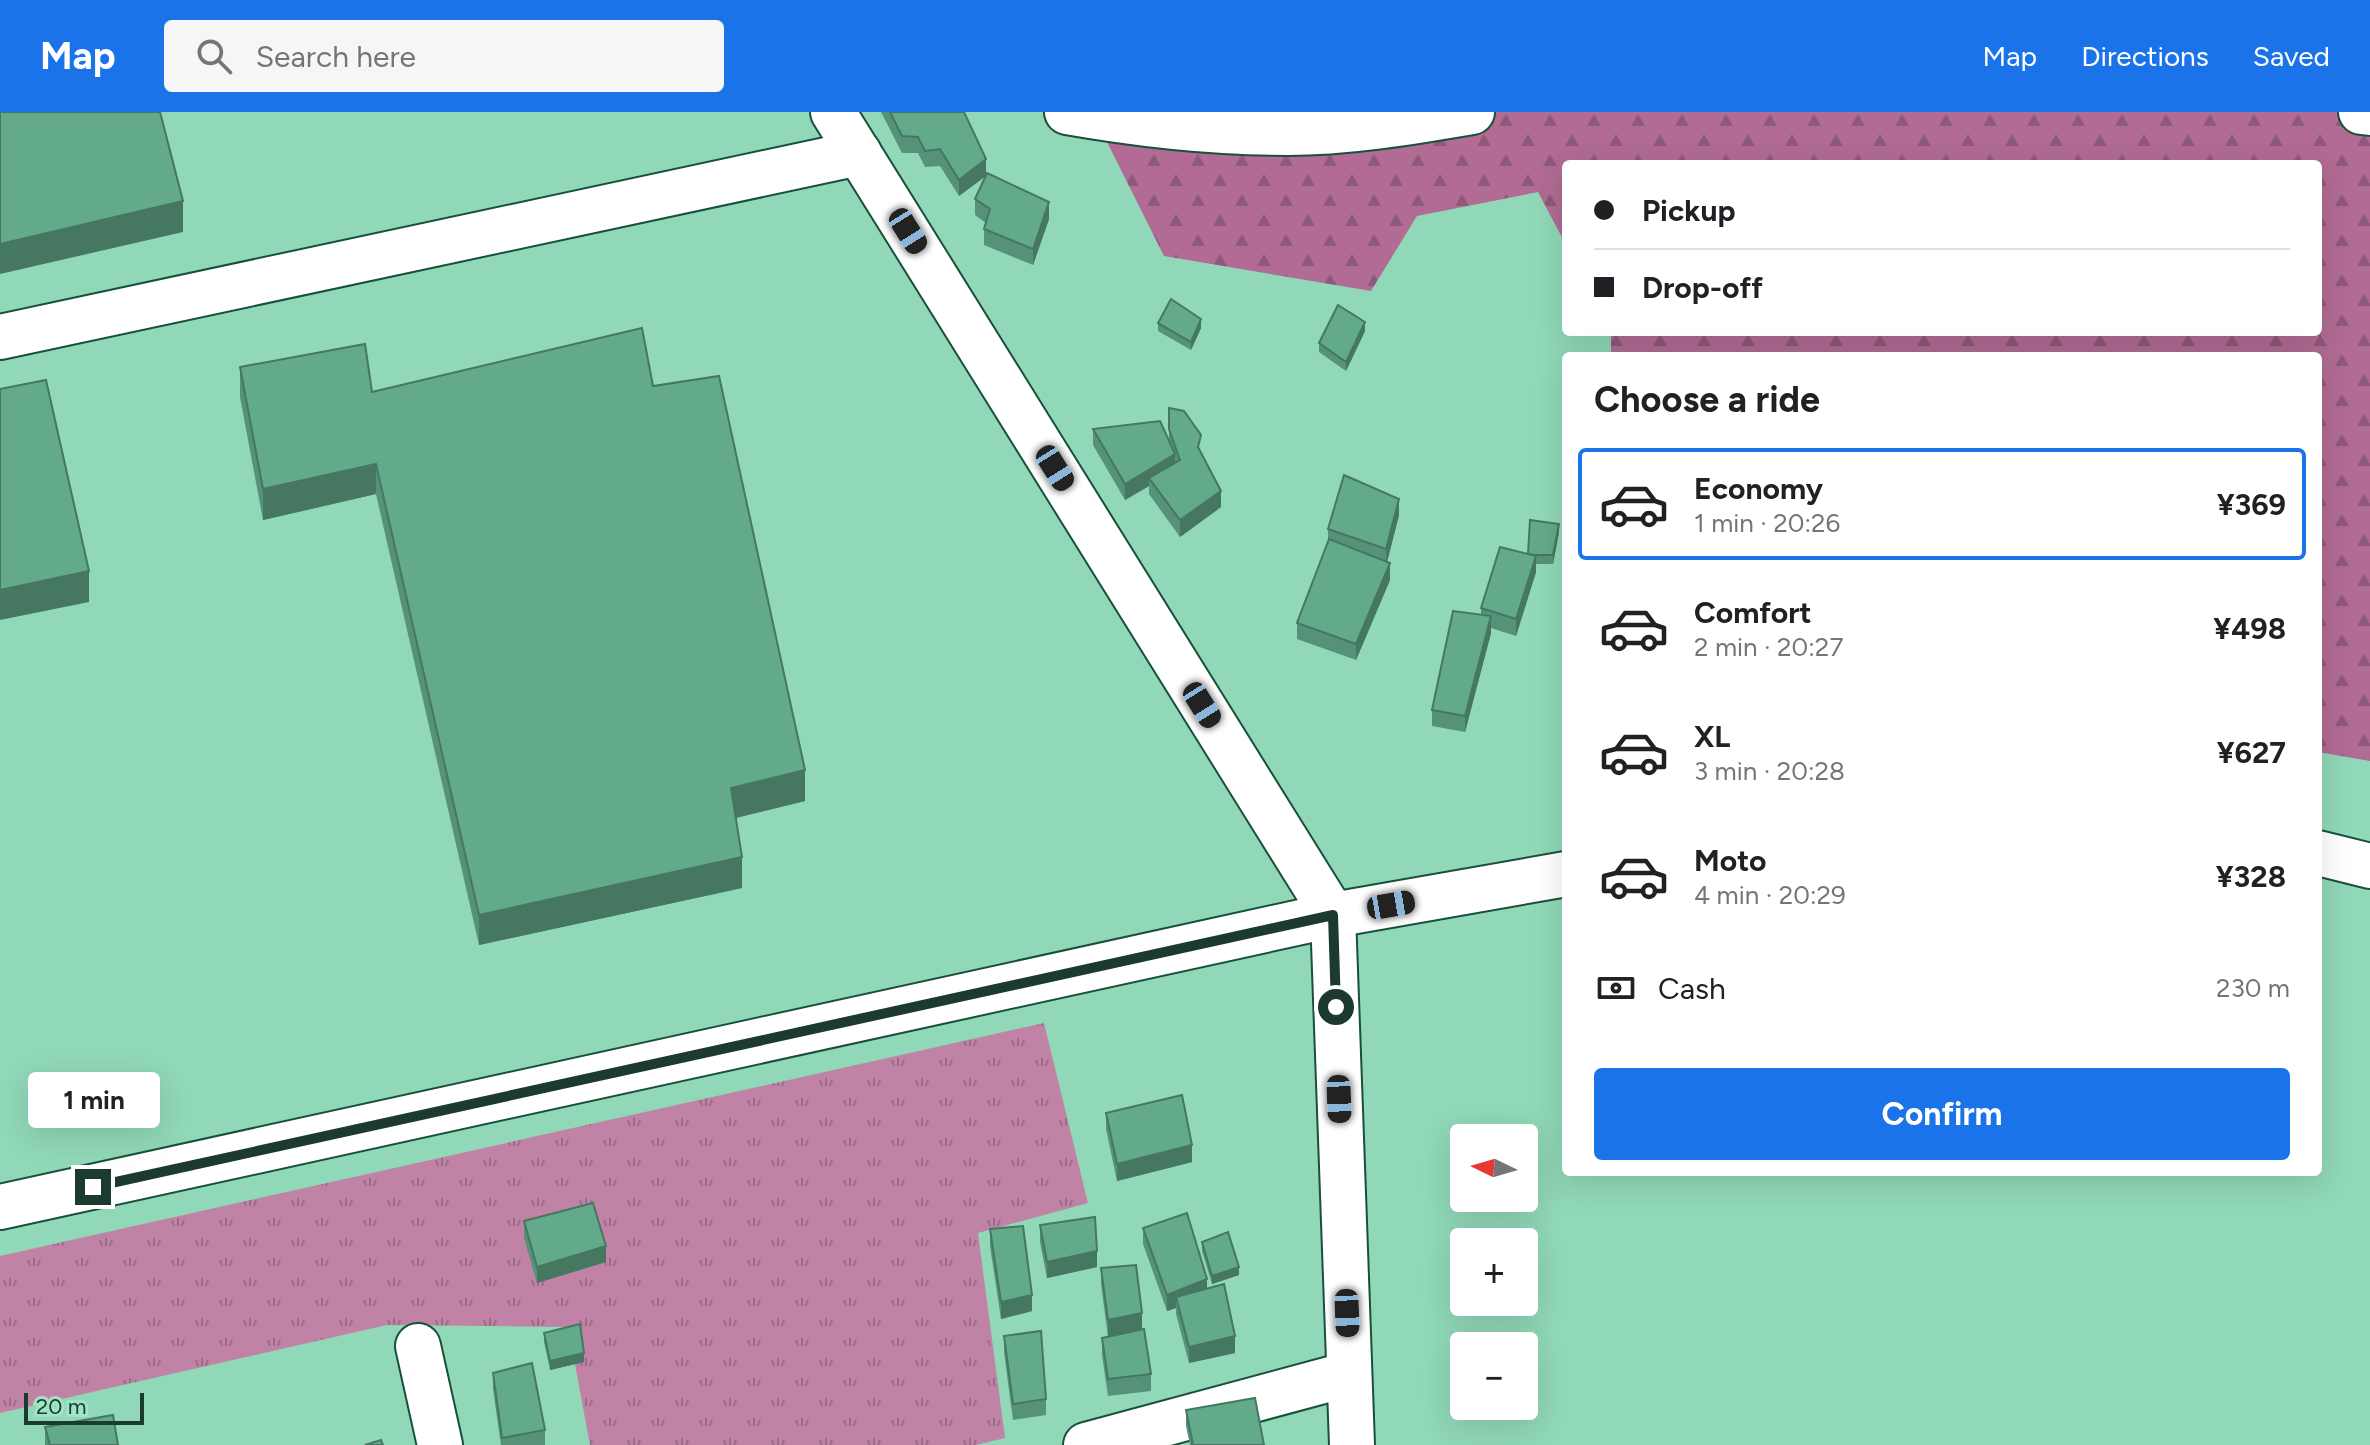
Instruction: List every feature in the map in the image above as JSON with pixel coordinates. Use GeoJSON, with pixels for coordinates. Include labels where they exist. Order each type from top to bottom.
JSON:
{"type":"FeatureCollection","features":[{"type":"Feature","properties":{"kind":"street"},"geometry":{"type":"LineString","coordinates":[[833,112],[1333,915],[1352,1445]]}},
{"type":"Feature","properties":{"kind":"street"},"geometry":{"type":"LineString","coordinates":[[1067,112],[1202,131],[1290,133],[1364,128],[1472,112]]}},
{"type":"Feature","properties":{"kind":"street"},"geometry":{"type":"LineString","coordinates":[[2361,112],[2370,113]]}},
{"type":"Feature","properties":{"kind":"street"},"geometry":{"type":"LineString","coordinates":[[0,337],[859,153]]}},
{"type":"Feature","properties":{"kind":"street"},"geometry":{"type":"LineString","coordinates":[[2322,854],[2370,866]]}},
{"type":"Feature","properties":{"kind":"street"},"geometry":{"type":"LineString","coordinates":[[0,1207],[1333,915],[1562,875]]}},
{"type":"Feature","properties":{"kind":"street"},"geometry":{"type":"LineString","coordinates":[[418,1346],[440,1445]]}},
{"type":"Feature","properties":{"kind":"street"},"geometry":{"type":"LineString","coordinates":[[1086,1445],[1349,1374]]}},
{"type":"Feature","properties":{"kind":"green space"},"geometry":{"type":"Polygon","coordinates":[[[1092,112],[2370,112],[2370,761],[2322,753],[2322,352],[1611,352],[1611,336],[2322,336],[2322,160],[1562,160],[1562,237],[1538,192],[1417,216],[1371,291],[1164,256],[1092,112]]]}},
{"type":"Feature","properties":{"kind":"green space"},"geometry":{"type":"Polygon","coordinates":[[[1044,1023],[1088,1203],[978,1233],[1005,1438],[976,1445],[590,1445],[568,1327],[387,1325],[0,1413],[0,1256],[1044,1023]]]}},
{"type":"Feature","properties":{"kind":"building"},"geometry":{"type":"Polygon","coordinates":[[[0,112],[160,112],[183,201],[0,244],[0,112]]]}},
{"type":"Feature","properties":{"kind":"building"},"geometry":{"type":"Polygon","coordinates":[[[890,112],[964,112],[986,159],[959,180],[940,149],[925,151],[918,137],[902,136],[890,112]]]}},
{"type":"Feature","properties":{"kind":"building"},"geometry":{"type":"Polygon","coordinates":[[[987,173],[1049,202],[1033,249],[984,229],[990,209],[975,199],[987,173]]]}},
{"type":"Feature","properties":{"kind":"building"},"geometry":{"type":"Polygon","coordinates":[[[1171,299],[1201,319],[1191,342],[1158,323],[1171,299]]]}},
{"type":"Feature","properties":{"kind":"building"},"geometry":{"type":"Polygon","coordinates":[[[1338,305],[1365,322],[1346,362],[1319,343],[1338,305]]]}},
{"type":"Feature","properties":{"kind":"building"},"geometry":{"type":"Polygon","coordinates":[[[642,328],[653,386],[719,376],[805,770],[731,788],[742,857],[479,915],[376,464],[263,489],[240,367],[365,344],[372,392],[642,328]]]}},
{"type":"Feature","properties":{"kind":"building"},"geometry":{"type":"Polygon","coordinates":[[[46,380],[89,571],[0,590],[0,389],[46,380]]]}},
{"type":"Feature","properties":{"kind":"building"},"geometry":{"type":"Polygon","coordinates":[[[1169,408],[1184,411],[1201,435],[1198,447],[1221,491],[1180,520],[1149,478],[1180,460],[1169,429],[1169,408]]]}},
{"type":"Feature","properties":{"kind":"building"},"geometry":{"type":"Polygon","coordinates":[[[1160,421],[1175,454],[1125,484],[1093,429],[1160,421]]]}},
{"type":"Feature","properties":{"kind":"building"},"geometry":{"type":"Polygon","coordinates":[[[1344,475],[1399,499],[1386,549],[1328,529],[1344,475]]]}},
{"type":"Feature","properties":{"kind":"building"},"geometry":{"type":"Polygon","coordinates":[[[1530,520],[1559,524],[1553,555],[1528,554],[1530,520]]]}},
{"type":"Feature","properties":{"kind":"building"},"geometry":{"type":"Polygon","coordinates":[[[1329,539],[1390,563],[1356,644],[1297,623],[1329,539]]]}},
{"type":"Feature","properties":{"kind":"building"},"geometry":{"type":"Polygon","coordinates":[[[1500,547],[1536,556],[1516,619],[1481,608],[1500,547]]]}},
{"type":"Feature","properties":{"kind":"building"},"geometry":{"type":"Polygon","coordinates":[[[1453,611],[1491,616],[1465,716],[1432,710],[1453,611]]]}},
{"type":"Feature","properties":{"kind":"building"},"geometry":{"type":"Polygon","coordinates":[[[1182,1095],[1192,1145],[1117,1164],[1106,1113],[1182,1095]]]}},
{"type":"Feature","properties":{"kind":"building"},"geometry":{"type":"Polygon","coordinates":[[[593,1203],[606,1246],[537,1267],[524,1221],[593,1203]]]}},
{"type":"Feature","properties":{"kind":"building"},"geometry":{"type":"Polygon","coordinates":[[[1187,1213],[1207,1279],[1167,1295],[1143,1228],[1187,1213]]]}},
{"type":"Feature","properties":{"kind":"building"},"geometry":{"type":"Polygon","coordinates":[[[1095,1217],[1097,1251],[1047,1262],[1040,1225],[1095,1217]]]}},
{"type":"Feature","properties":{"kind":"building"},"geometry":{"type":"Polygon","coordinates":[[[1023,1226],[1032,1295],[1001,1302],[990,1229],[1023,1226]]]}},
{"type":"Feature","properties":{"kind":"building"},"geometry":{"type":"Polygon","coordinates":[[[1228,1232],[1239,1267],[1212,1276],[1202,1242],[1228,1232]]]}},
{"type":"Feature","properties":{"kind":"building"},"geometry":{"type":"Polygon","coordinates":[[[1136,1265],[1142,1313],[1108,1320],[1101,1268],[1136,1265]]]}},
{"type":"Feature","properties":{"kind":"building"},"geometry":{"type":"Polygon","coordinates":[[[1224,1284],[1235,1336],[1189,1347],[1176,1297],[1224,1284]]]}},
{"type":"Feature","properties":{"kind":"building"},"geometry":{"type":"Polygon","coordinates":[[[580,1324],[584,1353],[550,1361],[544,1333],[580,1324]]]}},
{"type":"Feature","properties":{"kind":"building"},"geometry":{"type":"Polygon","coordinates":[[[1144,1329],[1151,1374],[1108,1379],[1102,1338],[1144,1329]]]}},
{"type":"Feature","properties":{"kind":"building"},"geometry":{"type":"Polygon","coordinates":[[[1041,1331],[1046,1399],[1013,1404],[1004,1336],[1041,1331]]]}},
{"type":"Feature","properties":{"kind":"building"},"geometry":{"type":"Polygon","coordinates":[[[532,1363],[545,1430],[502,1438],[493,1373],[532,1363]]]}},
{"type":"Feature","properties":{"kind":"building"},"geometry":{"type":"Polygon","coordinates":[[[1255,1398],[1264,1445],[1193,1445],[1186,1410],[1255,1398]]]}},
{"type":"Feature","properties":{"kind":"building"},"geometry":{"type":"Polygon","coordinates":[[[113,1415],[118,1445],[50,1445],[45,1427],[113,1415]]]}},
{"type":"Feature","properties":{"kind":"building"},"geometry":{"type":"Polygon","coordinates":[[[381,1440],[383,1445],[365,1445],[381,1440]]]}},
{"type":"Feature","properties":{"kind":"route"},"geometry":{"type":"LineString","coordinates":[[93,1187],[1333,915],[1336,1007]]}}]}
